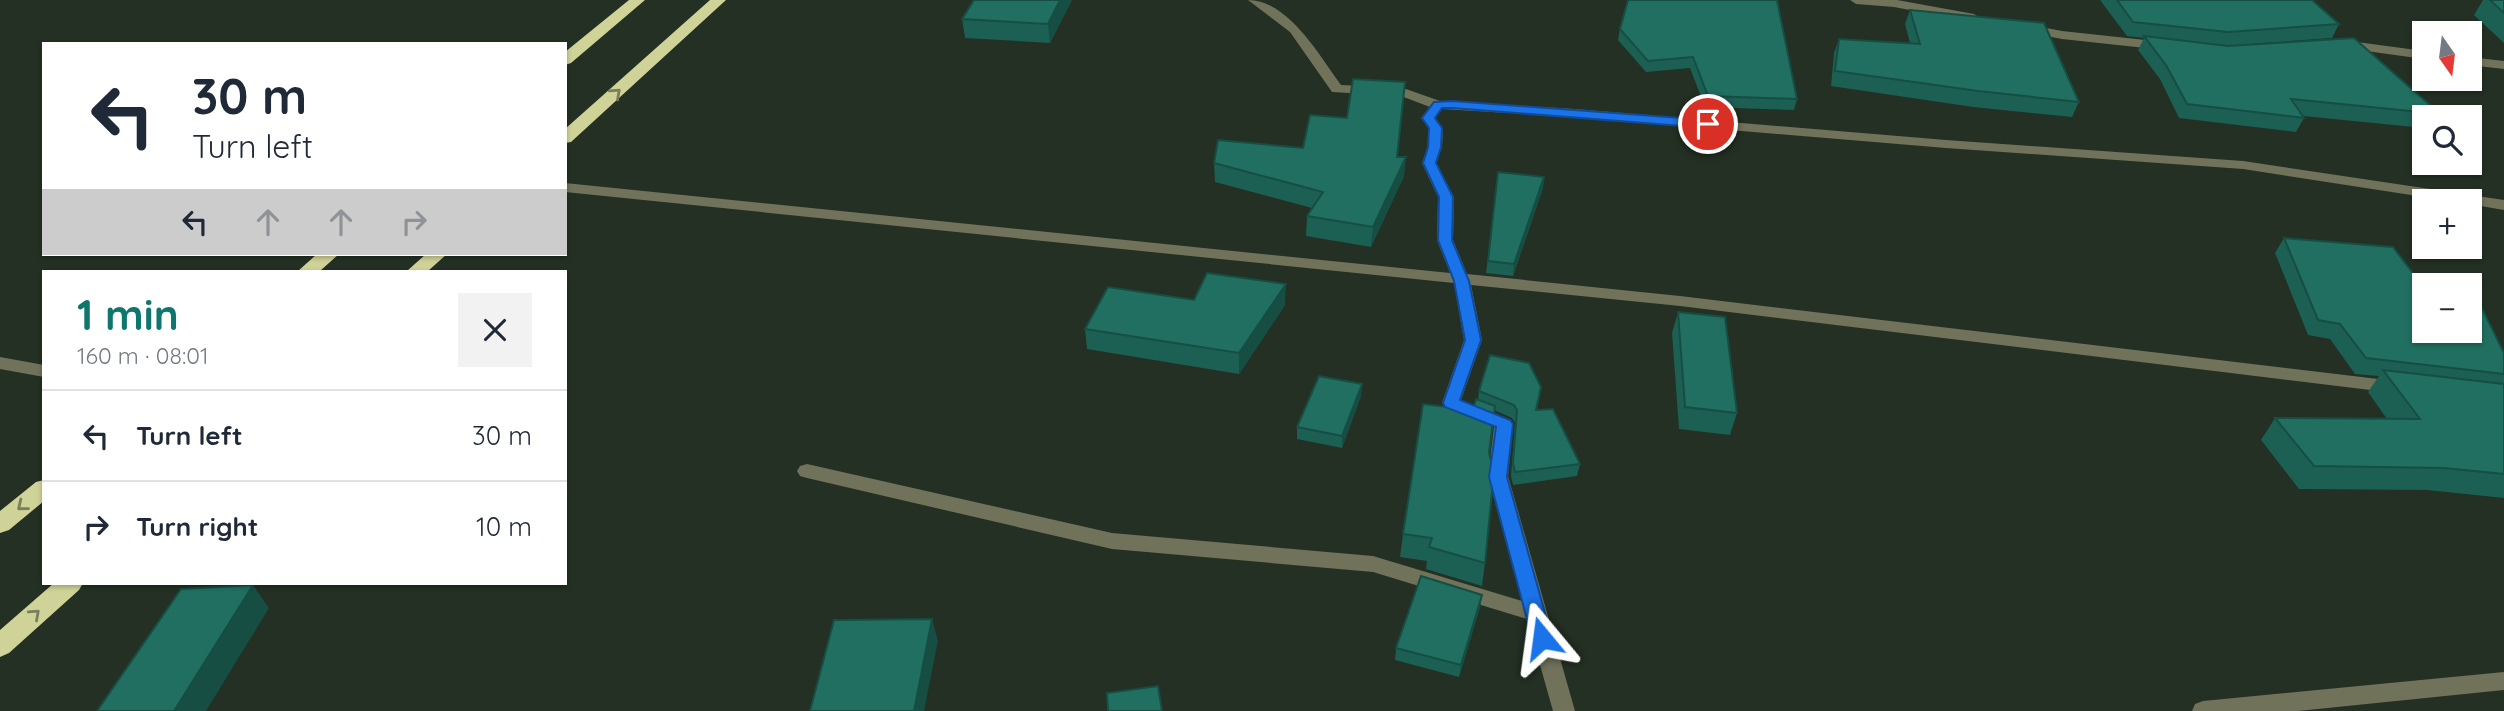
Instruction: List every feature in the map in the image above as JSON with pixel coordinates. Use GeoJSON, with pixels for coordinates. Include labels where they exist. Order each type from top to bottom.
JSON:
{"type":"FeatureCollection","features":[{"type":"Feature","properties":{"kind":"highway"},"geometry":{"type":"LineString","coordinates":[[567,58],[638,0]]}},
{"type":"Feature","properties":{"kind":"highway"},"geometry":{"type":"LineString","coordinates":[[567,136],[719,0]]}},
{"type":"Feature","properties":{"kind":"highway"},"geometry":{"type":"LineString","coordinates":[[309,270],[327,256]]}},
{"type":"Feature","properties":{"kind":"highway"},"geometry":{"type":"LineString","coordinates":[[418,270],[435,256]]}},
{"type":"Feature","properties":{"kind":"highway"},"geometry":{"type":"LineString","coordinates":[[0,524],[42,490]]}},
{"type":"Feature","properties":{"kind":"highway"},"geometry":{"type":"LineString","coordinates":[[0,646],[68,585]]}},
{"type":"Feature","properties":{"kind":"street"},"geometry":{"type":"LineString","coordinates":[[1254,0],[1294,29],[1337,89],[1403,92],[1438,105],[1575,113],[1933,143],[2243,165],[2504,205]]}},
{"type":"Feature","properties":{"kind":"street"},"geometry":{"type":"LineString","coordinates":[[1857,0],[1894,3],[1984,20]]}},
{"type":"Feature","properties":{"kind":"street"},"geometry":{"type":"LineString","coordinates":[[2010,25],[2062,35],[2182,48]]}},
{"type":"Feature","properties":{"kind":"street"},"geometry":{"type":"LineString","coordinates":[[2327,45],[2340,44],[2412,53]]}},
{"type":"Feature","properties":{"kind":"street"},"geometry":{"type":"LineString","coordinates":[[2482,62],[2504,65]]}},
{"type":"Feature","properties":{"kind":"street"},"geometry":{"type":"LineString","coordinates":[[1438,105],[1428,118],[1436,128],[1435,147],[1429,163],[1446,197],[1445,240],[1462,281],[1473,340],[1451,403],[1504,424],[1498,477],[1564,711]]}},
{"type":"Feature","properties":{"kind":"street"},"geometry":{"type":"LineString","coordinates":[[567,187],[1694,303],[2412,389]]}},
{"type":"Feature","properties":{"kind":"street"},"geometry":{"type":"LineString","coordinates":[[0,363],[42,371]]}},
{"type":"Feature","properties":{"kind":"street"},"geometry":{"type":"LineString","coordinates":[[807,471],[1112,541],[1373,564],[1535,613]]}},
{"type":"Feature","properties":{"kind":"street"},"geometry":{"type":"LineString","coordinates":[[2203,711],[2504,681]]}},
{"type":"Feature","properties":{"kind":"building"},"geometry":{"type":"Polygon","coordinates":[[[974,0],[1060,0],[1048,24],[962,19],[974,0]]]}},
{"type":"Feature","properties":{"kind":"building"},"geometry":{"type":"Polygon","coordinates":[[[1628,0],[1777,0],[1797,99],[1708,96],[1693,57],[1648,61],[1620,29],[1628,0]]]}},
{"type":"Feature","properties":{"kind":"building"},"geometry":{"type":"Polygon","coordinates":[[[2117,0],[2312,0],[2339,24],[2228,32],[2133,22],[2117,0]]]}},
{"type":"Feature","properties":{"kind":"building"},"geometry":{"type":"Polygon","coordinates":[[[2490,0],[2504,0],[2504,13],[2490,0]]]}},
{"type":"Feature","properties":{"kind":"building"},"geometry":{"type":"Polygon","coordinates":[[[1910,10],[2044,23],[2079,102],[1835,71],[1839,39],[1920,44],[1910,10]]]}},
{"type":"Feature","properties":{"kind":"building"},"geometry":{"type":"Polygon","coordinates":[[[2144,36],[2228,46],[2354,38],[2430,105],[2412,105],[2412,111],[2291,99],[2304,118],[2187,104],[2166,65],[2144,36]]]}},
{"type":"Feature","properties":{"kind":"building"},"geometry":{"type":"Polygon","coordinates":[[[1353,79],[1405,82],[1397,157],[1406,157],[1373,227],[1307,216],[1323,192],[1214,163],[1218,140],[1303,148],[1310,115],[1347,118],[1353,79]]]}},
{"type":"Feature","properties":{"kind":"building"},"geometry":{"type":"Polygon","coordinates":[[[1498,172],[1544,177],[1514,264],[1488,261],[1498,172]]]}},
{"type":"Feature","properties":{"kind":"building"},"geometry":{"type":"Polygon","coordinates":[[[2284,238],[2393,247],[2413,273],[2412,343],[2482,343],[2482,308],[2504,353],[2504,374],[2366,358],[2340,324],[2318,320],[2284,238]]]}},
{"type":"Feature","properties":{"kind":"building"},"geometry":{"type":"Polygon","coordinates":[[[1207,273],[1286,284],[1239,353],[1085,329],[1108,287],[1194,300],[1207,273]]]}},
{"type":"Feature","properties":{"kind":"building"},"geometry":{"type":"Polygon","coordinates":[[[1678,312],[1725,317],[1737,413],[1685,407],[1678,312]]]}},
{"type":"Feature","properties":{"kind":"building"},"geometry":{"type":"Polygon","coordinates":[[[1490,355],[1529,363],[1541,387],[1536,410],[1553,409],[1580,464],[1515,472],[1513,463],[1517,410],[1514,405],[1479,391],[1490,355]]]}},
{"type":"Feature","properties":{"kind":"building"},"geometry":{"type":"Polygon","coordinates":[[[2383,370],[2504,384],[2504,474],[2444,468],[2314,466],[2275,418],[2420,419],[2383,370]]]}},
{"type":"Feature","properties":{"kind":"building"},"geometry":{"type":"Polygon","coordinates":[[[1319,376],[1362,384],[1342,436],[1297,427],[1319,376]]]}},
{"type":"Feature","properties":{"kind":"building"},"geometry":{"type":"Polygon","coordinates":[[[1476,399],[1495,406],[1489,453],[1494,472],[1485,563],[1429,547],[1432,538],[1403,534],[1423,404],[1473,410],[1476,399]]]}},
{"type":"Feature","properties":{"kind":"building"},"geometry":{"type":"Polygon","coordinates":[[[1421,576],[1482,595],[1461,665],[1396,648],[1421,576]]]}},
{"type":"Feature","properties":{"kind":"building"},"geometry":{"type":"Polygon","coordinates":[[[253,585],[174,711],[97,711],[181,589],[253,585]]]}},
{"type":"Feature","properties":{"kind":"building"},"geometry":{"type":"Polygon","coordinates":[[[932,619],[914,711],[810,711],[834,620],[932,619]]]}},
{"type":"Feature","properties":{"kind":"building"},"geometry":{"type":"Polygon","coordinates":[[[1158,686],[1162,711],[1108,711],[1107,693],[1158,686]]]}},
{"type":"Feature","properties":{"kind":"route"},"geometry":{"type":"LineString","coordinates":[[1542,638],[1498,477],[1504,424],[1451,403],[1473,340],[1462,281],[1445,240],[1446,197],[1429,163],[1435,147],[1436,128],[1428,118],[1438,105],[1452,104],[1708,124]]}}]}
